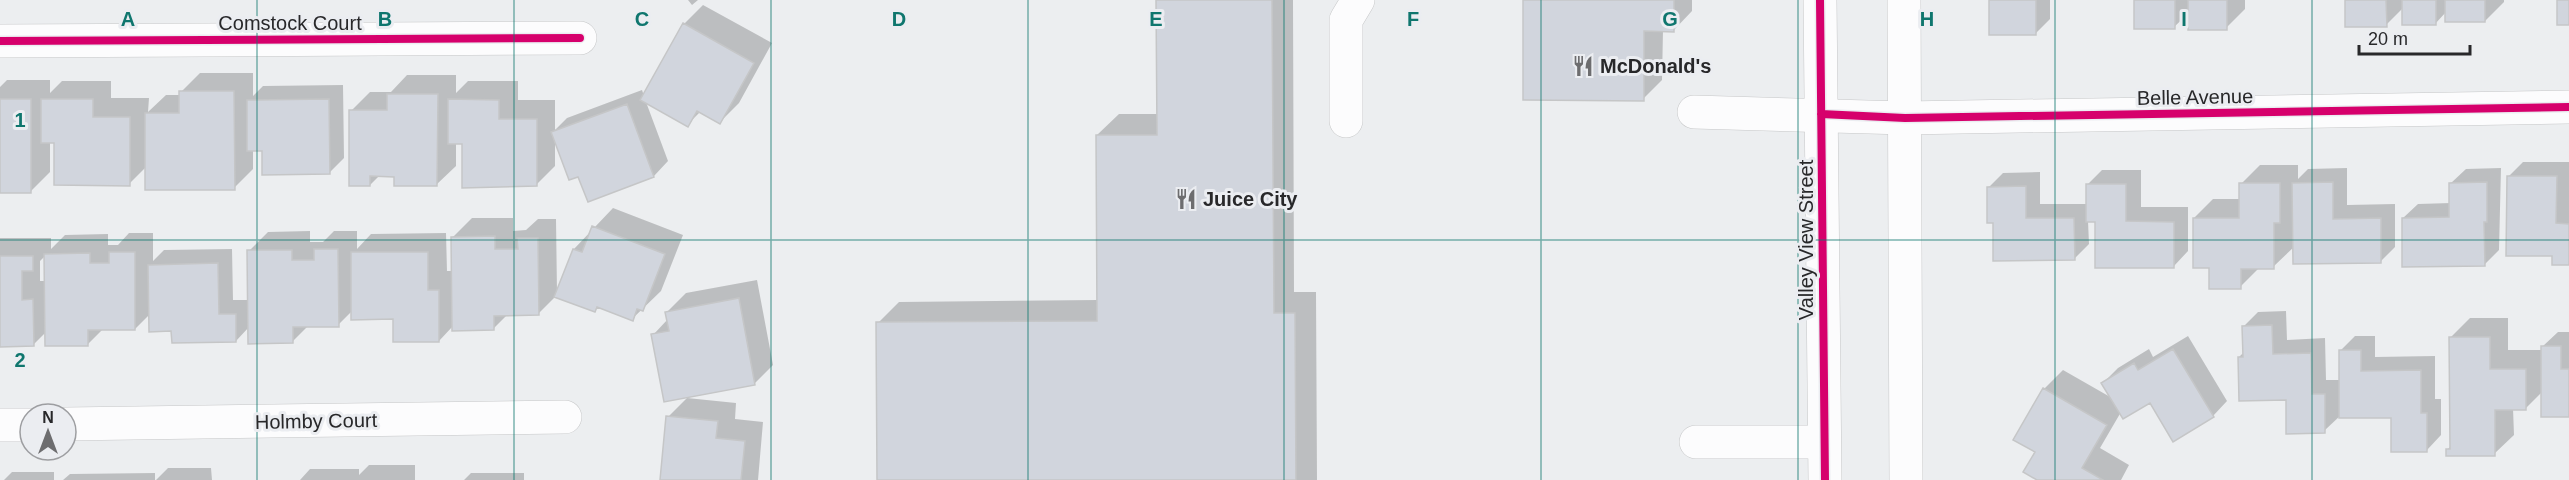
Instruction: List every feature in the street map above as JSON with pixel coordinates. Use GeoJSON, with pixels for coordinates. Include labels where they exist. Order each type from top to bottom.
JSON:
{"type":"FeatureCollection","features":[{"type":"Feature","properties":{"kind":"street"},"geometry":{"type":"LineString","coordinates":[[1346,121],[1346,20],[1358,0]]}},
{"type":"Feature","properties":{"kind":"street","name":"Valley View Street"},"geometry":{"type":"LineString","coordinates":[[1820,0],[1825,480]]}},
{"type":"Feature","properties":{"kind":"street"},"geometry":{"type":"LineString","coordinates":[[1904,0],[1906,480]]}},
{"type":"Feature","properties":{"kind":"street","name":"Comstock Court"},"geometry":{"type":"LineString","coordinates":[[0,41],[580,38]]}},
{"type":"Feature","properties":{"kind":"street","name":"Belle Avenue"},"geometry":{"type":"LineString","coordinates":[[1694,112],[1905,118],[2569,107]]}},
{"type":"Feature","properties":{"kind":"street","name":"Holmby Court"},"geometry":{"type":"LineString","coordinates":[[78,424],[566,417]]}},
{"type":"Feature","properties":{"kind":"street"},"geometry":{"type":"LineString","coordinates":[[0,425],[18,424]]}},
{"type":"Feature","properties":{"kind":"street"},"geometry":{"type":"LineString","coordinates":[[1696,442],[1823,442]]}},
{"type":"Feature","properties":{"kind":"building"},"geometry":{"type":"Polygon","coordinates":[[[1156,0],[1272,0],[1274,313],[1295,313],[1296,480],[877,480],[876,322],[1097,321],[1096,135],[1157,135],[1156,0]]]}},
{"type":"Feature","properties":{"kind":"building","name":"McDonald's"},"geometry":{"type":"Polygon","coordinates":[[[1523,0],[1674,0],[1674,32],[1644,31],[1644,101],[1523,100],[1523,0]]]}},
{"type":"Feature","properties":{"kind":"building"},"geometry":{"type":"Polygon","coordinates":[[[1989,0],[2036,0],[2036,35],[1989,35],[1989,0]]]}},
{"type":"Feature","properties":{"kind":"building"},"geometry":{"type":"Polygon","coordinates":[[[2134,0],[2175,0],[2175,29],[2134,29],[2134,0]]]}},
{"type":"Feature","properties":{"kind":"building"},"geometry":{"type":"Polygon","coordinates":[[[2188,0],[2227,0],[2227,30],[2188,30],[2188,0]]]}},
{"type":"Feature","properties":{"kind":"building"},"geometry":{"type":"Polygon","coordinates":[[[2345,0],[2386,0],[2387,27],[2345,27],[2345,0]]]}},
{"type":"Feature","properties":{"kind":"building"},"geometry":{"type":"Polygon","coordinates":[[[2402,0],[2436,0],[2436,25],[2402,25],[2402,0]]]}},
{"type":"Feature","properties":{"kind":"building"},"geometry":{"type":"Polygon","coordinates":[[[2445,0],[2485,0],[2485,22],[2445,22],[2445,0]]]}},
{"type":"Feature","properties":{"kind":"building"},"geometry":{"type":"Polygon","coordinates":[[[2557,0],[2569,0],[2569,25],[2557,25],[2557,0]]]}},
{"type":"Feature","properties":{"kind":"building"},"geometry":{"type":"Polygon","coordinates":[[[683,23],[754,63],[720,124],[697,111],[688,127],[640,100],[683,23]]]}},
{"type":"Feature","properties":{"kind":"building"},"geometry":{"type":"Polygon","coordinates":[[[179,91],[234,91],[235,190],[145,190],[145,113],[179,113],[179,91]]]}},
{"type":"Feature","properties":{"kind":"building"},"geometry":{"type":"Polygon","coordinates":[[[387,94],[438,94],[437,186],[394,186],[394,177],[370,176],[370,186],[349,186],[349,110],[387,110],[387,94]]]}},
{"type":"Feature","properties":{"kind":"building"},"geometry":{"type":"Polygon","coordinates":[[[0,99],[31,99],[31,193],[0,193],[0,99]]]}},
{"type":"Feature","properties":{"kind":"building"},"geometry":{"type":"Polygon","coordinates":[[[41,99],[93,99],[93,117],[130,117],[130,186],[54,185],[54,143],[41,143],[41,99]]]}},
{"type":"Feature","properties":{"kind":"building"},"geometry":{"type":"Polygon","coordinates":[[[329,99],[330,174],[262,175],[262,151],[247,151],[247,100],[329,99]]]}},
{"type":"Feature","properties":{"kind":"building"},"geometry":{"type":"Polygon","coordinates":[[[448,99],[499,100],[499,119],[537,119],[537,186],[462,188],[462,144],[448,144],[448,99]]]}},
{"type":"Feature","properties":{"kind":"building"},"geometry":{"type":"Polygon","coordinates":[[[627,104],[654,177],[588,202],[578,177],[569,180],[551,132],[627,104]]]}},
{"type":"Feature","properties":{"kind":"building"},"geometry":{"type":"Polygon","coordinates":[[[2507,176],[2557,176],[2556,223],[2569,224],[2569,265],[2552,265],[2552,256],[2506,256],[2507,176]]]}},
{"type":"Feature","properties":{"kind":"building"},"geometry":{"type":"Polygon","coordinates":[[[2333,182],[2333,219],[2381,218],[2381,263],[2293,264],[2292,183],[2333,182]]]}},
{"type":"Feature","properties":{"kind":"building"},"geometry":{"type":"Polygon","coordinates":[[[2487,182],[2487,222],[2484,222],[2485,266],[2402,267],[2402,218],[2449,217],[2449,183],[2487,182]]]}},
{"type":"Feature","properties":{"kind":"building"},"geometry":{"type":"Polygon","coordinates":[[[2239,183],[2280,183],[2280,223],[2274,223],[2274,269],[2241,269],[2241,289],[2209,289],[2209,268],[2193,268],[2193,218],[2239,218],[2239,183]]]}},
{"type":"Feature","properties":{"kind":"building"},"geometry":{"type":"Polygon","coordinates":[[[2086,184],[2126,184],[2126,221],[2174,222],[2174,268],[2095,268],[2095,222],[2086,222],[2086,184]]]}},
{"type":"Feature","properties":{"kind":"building"},"geometry":{"type":"Polygon","coordinates":[[[2026,186],[2026,218],[2074,218],[2075,260],[1993,261],[1993,223],[1987,223],[1987,187],[2026,186]]]}},
{"type":"Feature","properties":{"kind":"building"},"geometry":{"type":"Polygon","coordinates":[[[592,226],[665,254],[643,311],[637,309],[633,321],[597,307],[595,312],[554,297],[573,249],[582,252],[592,226]]]}},
{"type":"Feature","properties":{"kind":"building"},"geometry":{"type":"Polygon","coordinates":[[[495,236],[495,249],[518,249],[517,238],[538,238],[539,315],[494,316],[494,330],[452,331],[451,237],[495,236]]]}},
{"type":"Feature","properties":{"kind":"building"},"geometry":{"type":"Polygon","coordinates":[[[314,249],[338,249],[339,327],[293,327],[293,343],[248,344],[247,250],[292,250],[292,260],[314,260],[314,249]]]}},
{"type":"Feature","properties":{"kind":"building"},"geometry":{"type":"Polygon","coordinates":[[[109,252],[135,252],[135,330],[88,330],[88,346],[45,346],[44,254],[90,253],[90,263],[109,263],[109,252]]]}},
{"type":"Feature","properties":{"kind":"building"},"geometry":{"type":"Polygon","coordinates":[[[351,252],[428,252],[428,290],[439,290],[439,342],[393,342],[393,319],[351,320],[351,252]]]}},
{"type":"Feature","properties":{"kind":"building"},"geometry":{"type":"Polygon","coordinates":[[[0,256],[33,256],[33,271],[22,271],[22,300],[33,299],[34,346],[0,347],[0,256]]]}},
{"type":"Feature","properties":{"kind":"building"},"geometry":{"type":"Polygon","coordinates":[[[218,263],[219,314],[236,314],[236,342],[172,343],[171,331],[149,332],[148,265],[218,263]]]}},
{"type":"Feature","properties":{"kind":"building"},"geometry":{"type":"Polygon","coordinates":[[[739,298],[755,385],[664,402],[651,334],[669,331],[665,312],[739,298]]]}},
{"type":"Feature","properties":{"kind":"building"},"geometry":{"type":"Polygon","coordinates":[[[2272,325],[2273,354],[2311,353],[2312,394],[2325,394],[2325,433],[2286,434],[2286,400],[2239,401],[2238,357],[2243,357],[2242,326],[2272,325]]]}},
{"type":"Feature","properties":{"kind":"building"},"geometry":{"type":"Polygon","coordinates":[[[2449,337],[2490,337],[2490,369],[2526,369],[2526,410],[2495,410],[2495,456],[2446,456],[2446,449],[2450,449],[2449,337]]]}},
{"type":"Feature","properties":{"kind":"building"},"geometry":{"type":"Polygon","coordinates":[[[2541,346],[2561,346],[2561,369],[2569,369],[2569,417],[2541,417],[2541,346]]]}},
{"type":"Feature","properties":{"kind":"building"},"geometry":{"type":"Polygon","coordinates":[[[2173,349],[2214,417],[2173,442],[2150,403],[2123,419],[2101,383],[2134,363],[2138,370],[2173,349]]]}},
{"type":"Feature","properties":{"kind":"building"},"geometry":{"type":"Polygon","coordinates":[[[2339,350],[2361,350],[2361,371],[2421,370],[2421,413],[2427,413],[2427,452],[2391,452],[2391,418],[2339,418],[2339,350]]]}},
{"type":"Feature","properties":{"kind":"building"},"geometry":{"type":"Polygon","coordinates":[[[2043,388],[2107,425],[2082,468],[2103,480],[2037,480],[2023,472],[2035,452],[2013,440],[2043,388]]]}},
{"type":"Feature","properties":{"kind":"building"},"geometry":{"type":"Polygon","coordinates":[[[666,416],[718,421],[716,438],[745,441],[741,480],[660,480],[666,416]]]}},
{"type":"Feature","properties":{"kind":"cycle path"},"geometry":{"type":"LineString","coordinates":[[1820,0],[1825,480]]}},
{"type":"Feature","properties":{"kind":"cycle path"},"geometry":{"type":"LineString","coordinates":[[0,41],[580,38]]}},
{"type":"Feature","properties":{"kind":"cycle path"},"geometry":{"type":"LineString","coordinates":[[1821,114],[1905,118],[2569,107]]}},
{"type":"Feature","properties":{"kind":"place","name":"McDonald's"},"geometry":{"type":"Point","coordinates":[1583,66]}},
{"type":"Feature","properties":{"kind":"place","name":"Juice City"},"geometry":{"type":"Point","coordinates":[1186,199]}}]}
